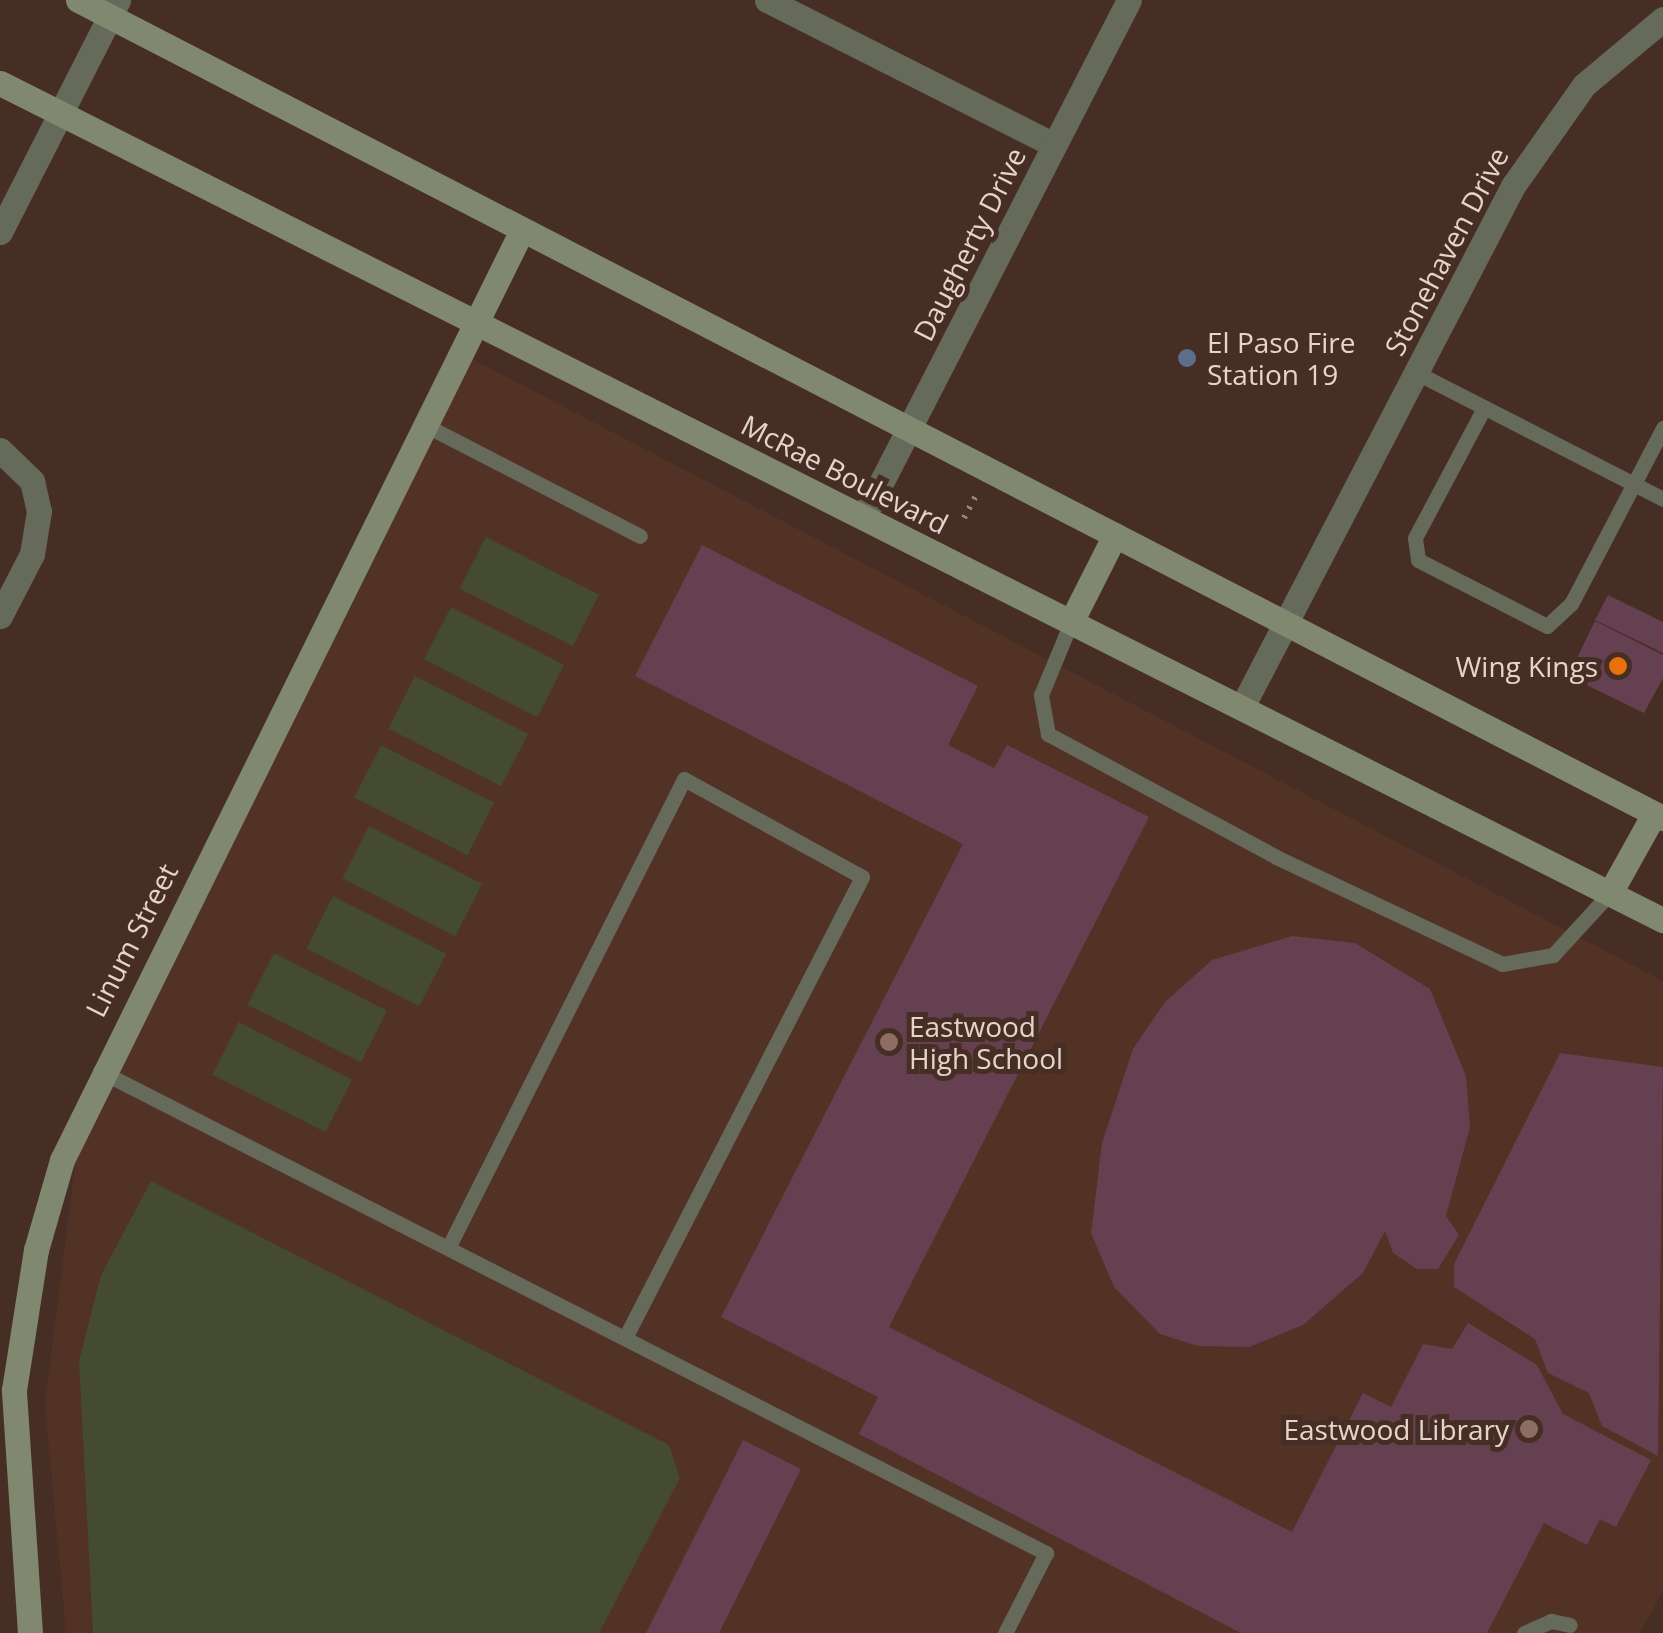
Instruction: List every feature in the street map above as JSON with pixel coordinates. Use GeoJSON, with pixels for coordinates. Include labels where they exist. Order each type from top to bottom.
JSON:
{"type":"FeatureCollection","features":[{"type":"Feature","properties":{"kind":"main road"},"geometry":{"type":"LineString","coordinates":[[78,0],[114,8],[522,232],[1660,810],[1610,892]]}},
{"type":"Feature","properties":{"kind":"main road","name":"McRae Boulevard"},"geometry":{"type":"LineString","coordinates":[[0,83],[1243,705],[1663,920]]}},
{"type":"Feature","properties":{"kind":"main road","name":"Linum Street"},"geometry":{"type":"LineString","coordinates":[[30,1633],[14,1390],[22,1328],[62,1160],[99,1070],[522,232]]}},
{"type":"Feature","properties":{"kind":"main road"},"geometry":{"type":"LineString","coordinates":[[1072,620],[1115,535]]}},
{"type":"Feature","properties":{"kind":"street"},"geometry":{"type":"LineString","coordinates":[[767,0],[1054,145]]}},
{"type":"Feature","properties":{"kind":"street","name":"Daugherty Drive"},"geometry":{"type":"LineString","coordinates":[[864,516],[1129,0]]}},
{"type":"Feature","properties":{"kind":"street"},"geometry":{"type":"LineString","coordinates":[[0,232],[114,8]]}},
{"type":"Feature","properties":{"kind":"street","name":"Stonehaven Drive"},"geometry":{"type":"LineString","coordinates":[[1243,705],[1415,372],[1540,142],[1584,86],[1663,19]]}},
{"type":"Feature","properties":{"kind":"street"},"geometry":{"type":"LineString","coordinates":[[0,450],[32,481],[39,511],[32,554],[0,616]]}},
{"type":"Feature","properties":{"kind":"lane"},"geometry":{"type":"LineString","coordinates":[[1415,372],[1663,499]]}},
{"type":"Feature","properties":{"kind":"lane"},"geometry":{"type":"LineString","coordinates":[[1484,408],[1415,538],[1418,560],[1530,622],[1559,620],[1663,428]]}},
{"type":"Feature","properties":{"kind":"lane"},"geometry":{"type":"LineString","coordinates":[[423,424],[640,536]]}},
{"type":"Feature","properties":{"kind":"lane"},"geometry":{"type":"LineString","coordinates":[[1072,620],[1041,695],[1048,734],[1276,857],[1502,964],[1553,955],[1610,892]]}},
{"type":"Feature","properties":{"kind":"lane"},"geometry":{"type":"LineString","coordinates":[[448,1248],[684,780],[862,876],[624,1338]]}},
{"type":"Feature","properties":{"kind":"lane"},"geometry":{"type":"LineString","coordinates":[[99,1070],[1046,1553],[1005,1633]]}},
{"type":"Feature","properties":{"kind":"lane"},"geometry":{"type":"LineString","coordinates":[[1524,1633],[1551,1620],[1568,1629],[1589,1633]]}},
{"type":"Feature","properties":{"kind":"path"},"geometry":{"type":"LineString","coordinates":[[964,518],[980,488]]}},
{"type":"Feature","properties":{"kind":"shaded area","name":"Eastwood High School"},"geometry":{"type":"Polygon","coordinates":[[[459,352],[1663,981],[1663,1591],[1640,1633],[66,1633],[45,1404],[83,1103],[459,352]]]}},
{"type":"Feature","properties":{"kind":"green space"},"geometry":{"type":"Polygon","coordinates":[[[486,537],[599,595],[573,646],[460,589],[486,537]]]}},
{"type":"Feature","properties":{"kind":"green space"},"geometry":{"type":"Polygon","coordinates":[[[451,607],[564,665],[537,717],[424,660],[451,607]]]}},
{"type":"Feature","properties":{"kind":"green space"},"geometry":{"type":"Polygon","coordinates":[[[415,676],[528,734],[501,786],[388,729],[415,676]]]}},
{"type":"Feature","properties":{"kind":"green space"},"geometry":{"type":"Polygon","coordinates":[[[381,745],[494,803],[467,855],[354,798],[381,745]]]}},
{"type":"Feature","properties":{"kind":"green space"},"geometry":{"type":"Polygon","coordinates":[[[369,826],[482,884],[455,936],[342,879],[369,826]]]}},
{"type":"Feature","properties":{"kind":"green space"},"geometry":{"type":"Polygon","coordinates":[[[333,896],[446,954],[419,1006],[306,949],[333,896]]]}},
{"type":"Feature","properties":{"kind":"green space"},"geometry":{"type":"Polygon","coordinates":[[[274,953],[387,1011],[361,1062],[248,1005],[274,953]]]}},
{"type":"Feature","properties":{"kind":"green space"},"geometry":{"type":"Polygon","coordinates":[[[239,1022],[352,1080],[325,1132],[212,1075],[239,1022]]]}},
{"type":"Feature","properties":{"kind":"green space"},"geometry":{"type":"Polygon","coordinates":[[[151,1181],[669,1445],[680,1478],[599,1633],[93,1633],[79,1361],[101,1275],[151,1181]]]}},
{"type":"Feature","properties":{"kind":"building","name":"Eastwood High School"},"geometry":{"type":"Polygon","coordinates":[[[702,545],[978,686],[948,745],[994,768],[1007,745],[1149,817],[889,1327],[1292,1532],[1363,1393],[1391,1407],[1423,1344],[1452,1349],[1468,1323],[1537,1365],[1563,1414],[1651,1460],[1616,1527],[1600,1519],[1587,1545],[1544,1523],[1487,1633],[1241,1633],[859,1434],[878,1397],[721,1317],[963,844],[635,676],[702,545]]]}},
{"type":"Feature","properties":{"kind":"building"},"geometry":{"type":"Polygon","coordinates":[[[1608,595],[1663,622],[1663,653],[1595,620],[1608,595]]]}},
{"type":"Feature","properties":{"kind":"building","name":"Wing Kings"},"geometry":{"type":"Polygon","coordinates":[[[1595,621],[1663,655],[1663,678],[1644,713],[1568,676],[1595,621]]]}},
{"type":"Feature","properties":{"kind":"building"},"geometry":{"type":"Polygon","coordinates":[[[1292,936],[1355,943],[1430,989],[1466,1076],[1470,1127],[1446,1216],[1459,1235],[1438,1269],[1417,1269],[1393,1253],[1385,1231],[1363,1273],[1303,1325],[1249,1347],[1198,1346],[1160,1334],[1114,1287],[1091,1233],[1102,1143],[1133,1049],[1165,1002],[1212,960],[1292,936]]]}},
{"type":"Feature","properties":{"kind":"building"},"geometry":{"type":"Polygon","coordinates":[[[1560,1053],[1663,1067],[1658,1456],[1602,1426],[1589,1393],[1548,1373],[1535,1339],[1454,1287],[1454,1264],[1560,1053]]]}},
{"type":"Feature","properties":{"kind":"building"},"geometry":{"type":"Polygon","coordinates":[[[743,1440],[801,1469],[719,1633],[646,1633],[743,1440]]]}},
{"type":"Feature","properties":{"kind":"place","name":"El Paso Fire Station 19"},"geometry":{"type":"Point","coordinates":[1187,358]}},
{"type":"Feature","properties":{"kind":"place","name":"Wing Kings"},"geometry":{"type":"Point","coordinates":[1618,666]}},
{"type":"Feature","properties":{"kind":"place","name":"Eastwood High School"},"geometry":{"type":"Point","coordinates":[889,1042]}},
{"type":"Feature","properties":{"kind":"place","name":"Eastwood Library"},"geometry":{"type":"Point","coordinates":[1529,1429]}}]}
